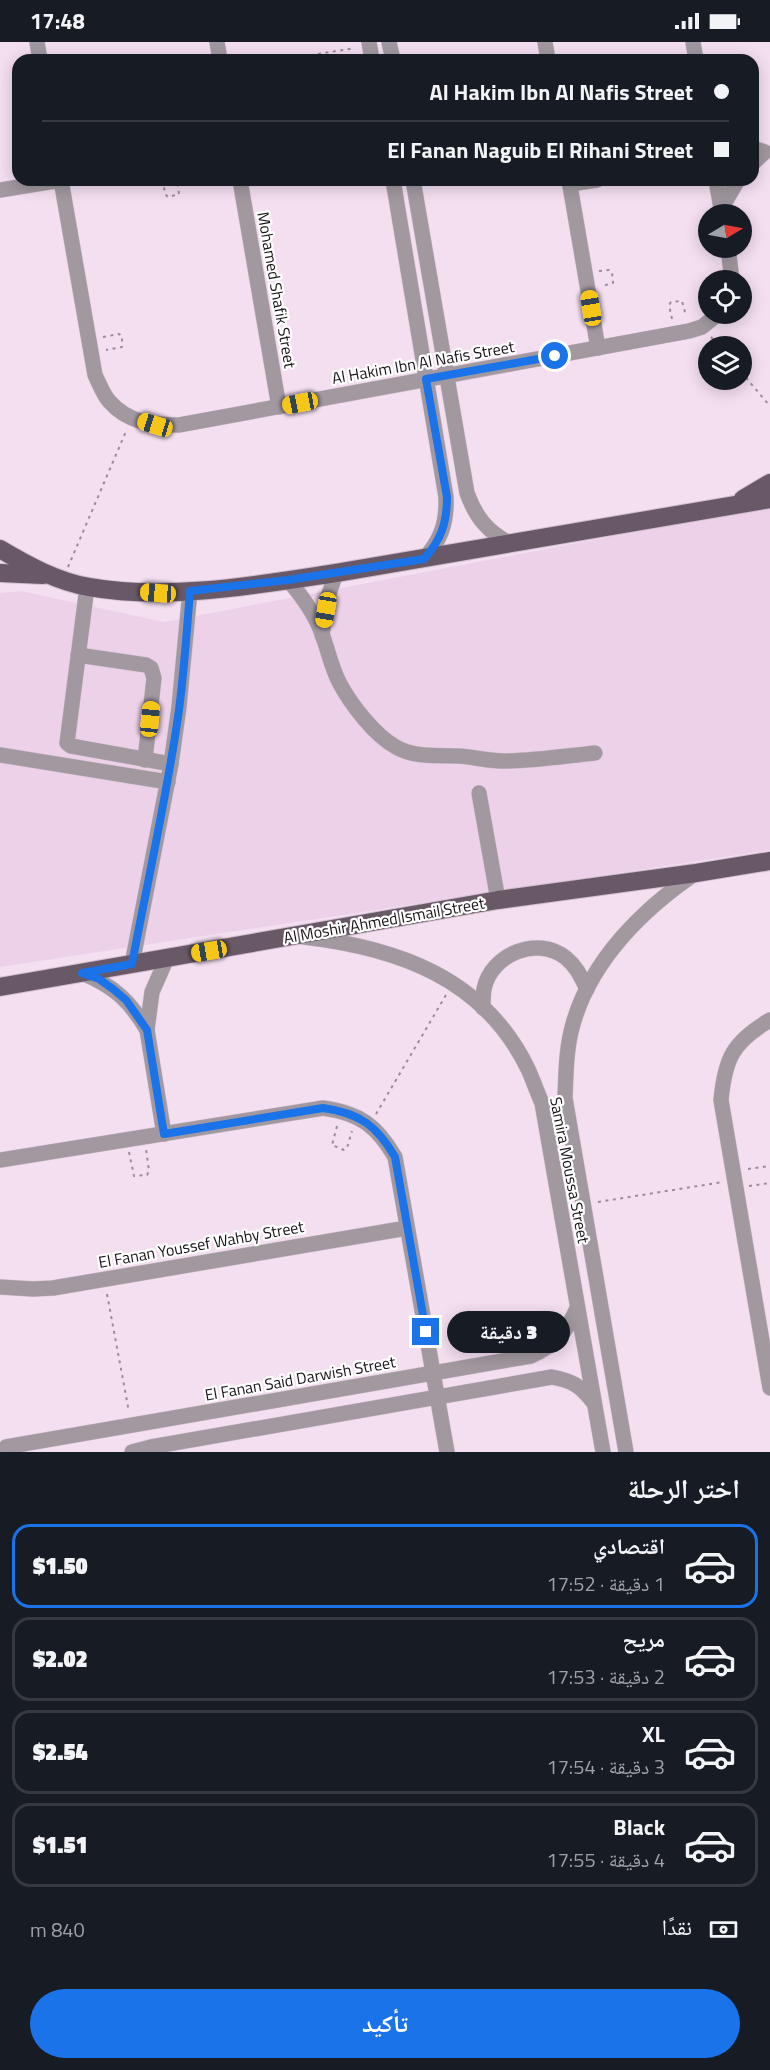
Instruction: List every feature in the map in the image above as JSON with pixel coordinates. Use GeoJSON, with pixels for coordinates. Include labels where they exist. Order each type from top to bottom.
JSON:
{"type":"FeatureCollection","features":[{"type":"Feature","properties":{"kind":"main road"},"geometry":{"type":"LineString","coordinates":[[734,505],[770,483]]}},
{"type":"Feature","properties":{"kind":"main road"},"geometry":{"type":"LineString","coordinates":[[0,549],[59,578],[87,587],[158,593],[190,591],[336,573],[770,499]]}},
{"type":"Feature","properties":{"kind":"main road"},"geometry":{"type":"LineString","coordinates":[[0,573],[59,578]]}},
{"type":"Feature","properties":{"kind":"main road","name":"Al Moshir Ahmed Ismail Street"},"geometry":{"type":"LineString","coordinates":[[0,987],[498,900],[770,861]]}},
{"type":"Feature","properties":{"kind":"street"},"geometry":{"type":"LineString","coordinates":[[0,190],[24,186]]}},
{"type":"Feature","properties":{"kind":"street","name":"Al Hakim Ibn Al Nafis Street"},"geometry":{"type":"LineString","coordinates":[[62,186],[95,375],[109,400],[131,418],[155,425],[179,425],[279,407],[682,332],[706,324]]}},
{"type":"Feature","properties":{"kind":"street","name":"Mohamed Shafik Street"},"geometry":{"type":"LineString","coordinates":[[241,186],[279,407]]}},
{"type":"Feature","properties":{"kind":"street"},"geometry":{"type":"LineString","coordinates":[[394,186],[447,497],[447,514],[443,531],[435,546],[424,559]]}},
{"type":"Feature","properties":{"kind":"street"},"geometry":{"type":"LineString","coordinates":[[414,186],[467,494],[473,510],[483,524],[495,536],[511,544]]}},
{"type":"Feature","properties":{"kind":"street"},"geometry":{"type":"LineString","coordinates":[[570,186],[598,348]]}},
{"type":"Feature","properties":{"kind":"street"},"geometry":{"type":"LineString","coordinates":[[717,186],[720,204]]}},
{"type":"Feature","properties":{"kind":"street"},"geometry":{"type":"LineString","coordinates":[[725,204],[735,186]]}},
{"type":"Feature","properties":{"kind":"street"},"geometry":{"type":"LineString","coordinates":[[322,634],[328,597],[336,573]]}},
{"type":"Feature","properties":{"kind":"street"},"geometry":{"type":"LineString","coordinates":[[288,580],[308,605],[322,634],[332,666],[351,702],[394,746],[410,753],[505,761],[595,753]]}},
{"type":"Feature","properties":{"kind":"street"},"geometry":{"type":"LineString","coordinates":[[87,587],[67,743],[71,746],[171,764]]}},
{"type":"Feature","properties":{"kind":"street"},"geometry":{"type":"LineString","coordinates":[[132,964],[171,764],[190,591]]}},
{"type":"Feature","properties":{"kind":"street"},"geometry":{"type":"LineString","coordinates":[[78,655],[146,665],[151,668],[154,678],[145,760]]}},
{"type":"Feature","properties":{"kind":"street"},"geometry":{"type":"LineString","coordinates":[[0,755],[168,782]]}},
{"type":"Feature","properties":{"kind":"street"},"geometry":{"type":"LineString","coordinates":[[479,793],[498,900]]}},
{"type":"Feature","properties":{"kind":"street","name":"Samira Moussa Street"},"geometry":{"type":"LineString","coordinates":[[626,1452],[566,1098],[566,1060],[573,1024],[587,989],[610,951],[640,918],[674,888],[696,873]]}},
{"type":"Feature","properties":{"kind":"street","name":"Samira Moussa Street"},"geometry":{"type":"LineString","coordinates":[[292,936],[343,942],[419,964],[453,983],[483,1008],[508,1036],[527,1068],[542,1103],[603,1452]]}},
{"type":"Feature","properties":{"kind":"street"},"geometry":{"type":"LineString","coordinates":[[483,1008],[484,988],[492,969],[507,956],[526,948],[546,948],[564,956],[579,970],[587,989]]}},
{"type":"Feature","properties":{"kind":"street"},"geometry":{"type":"LineString","coordinates":[[164,1134],[147,1030],[152,992],[167,958]]}},
{"type":"Feature","properties":{"kind":"street"},"geometry":{"type":"LineString","coordinates":[[82,973],[99,979],[126,1000],[147,1030]]}},
{"type":"Feature","properties":{"kind":"street"},"geometry":{"type":"LineString","coordinates":[[770,1020],[750,1032],[733,1051],[723,1075],[721,1100],[734,1180],[765,1326],[770,1388]]}},
{"type":"Feature","properties":{"kind":"street"},"geometry":{"type":"LineString","coordinates":[[0,1160],[323,1108],[341,1110],[363,1120],[384,1139],[395,1157],[447,1452]]}},
{"type":"Feature","properties":{"kind":"street","name":"El Fanan Youssef Wahby Street"},"geometry":{"type":"LineString","coordinates":[[0,1287],[33,1289],[104,1279],[407,1228]]}},
{"type":"Feature","properties":{"kind":"street","name":"El Fanan Said Darwish Street"},"geometry":{"type":"LineString","coordinates":[[7,1448],[531,1356],[547,1349],[560,1338],[571,1324],[578,1308]]}},
{"type":"Feature","properties":{"kind":"street"},"geometry":{"type":"LineString","coordinates":[[132,1452],[552,1377],[569,1380],[584,1390],[595,1404]]}},
{"type":"Feature","properties":{"kind":"path"},"geometry":{"type":"LineString","coordinates":[[330,54],[370,49]]}},
{"type":"Feature","properties":{"kind":"path"},"geometry":{"type":"LineString","coordinates":[[163,186],[168,197],[179,194],[178,186]]}},
{"type":"Feature","properties":{"kind":"path"},"geometry":{"type":"LineString","coordinates":[[611,270],[614,281],[612,284],[586,281],[611,270]]}},
{"type":"Feature","properties":{"kind":"path"},"geometry":{"type":"LineString","coordinates":[[681,300],[683,302],[682,332],[669,305],[671,302],[681,300]]}},
{"type":"Feature","properties":{"kind":"path"},"geometry":{"type":"LineString","coordinates":[[119,334],[122,336],[121,348],[90,346],[119,334]]}},
{"type":"Feature","properties":{"kind":"path"},"geometry":{"type":"LineString","coordinates":[[752,385],[770,406]]}},
{"type":"Feature","properties":{"kind":"path"},"geometry":{"type":"LineString","coordinates":[[59,578],[131,418]]}},
{"type":"Feature","properties":{"kind":"path"},"geometry":{"type":"LineString","coordinates":[[341,1110],[332,1143],[333,1146],[346,1149],[453,983]]}},
{"type":"Feature","properties":{"kind":"path"},"geometry":{"type":"LineString","coordinates":[[127,1140],[133,1174],[136,1177],[149,1174],[144,1137]]}},
{"type":"Feature","properties":{"kind":"path"},"geometry":{"type":"LineString","coordinates":[[584,1205],[734,1180],[770,1166]]}},
{"type":"Feature","properties":{"kind":"path"},"geometry":{"type":"LineString","coordinates":[[734,1180],[770,1183]]}},
{"type":"Feature","properties":{"kind":"path"},"geometry":{"type":"LineString","coordinates":[[104,1279],[131,1426]]}},
{"type":"Feature","properties":{"kind":"shaded area"},"geometry":{"type":"Polygon","coordinates":[[[770,506],[770,850],[0,967],[0,593],[21,591],[164,622],[770,506]]]}},
{"type":"Feature","properties":{"kind":"route"},"geometry":{"type":"LineString","coordinates":[[426,1332],[395,1157],[384,1139],[370,1124],[341,1110],[323,1108],[164,1134],[147,1030],[126,1000],[99,979],[82,973],[132,964],[174,745],[190,591],[288,580],[424,559],[435,546],[443,531],[447,514],[447,497],[426,379],[555,356]]}}]}
